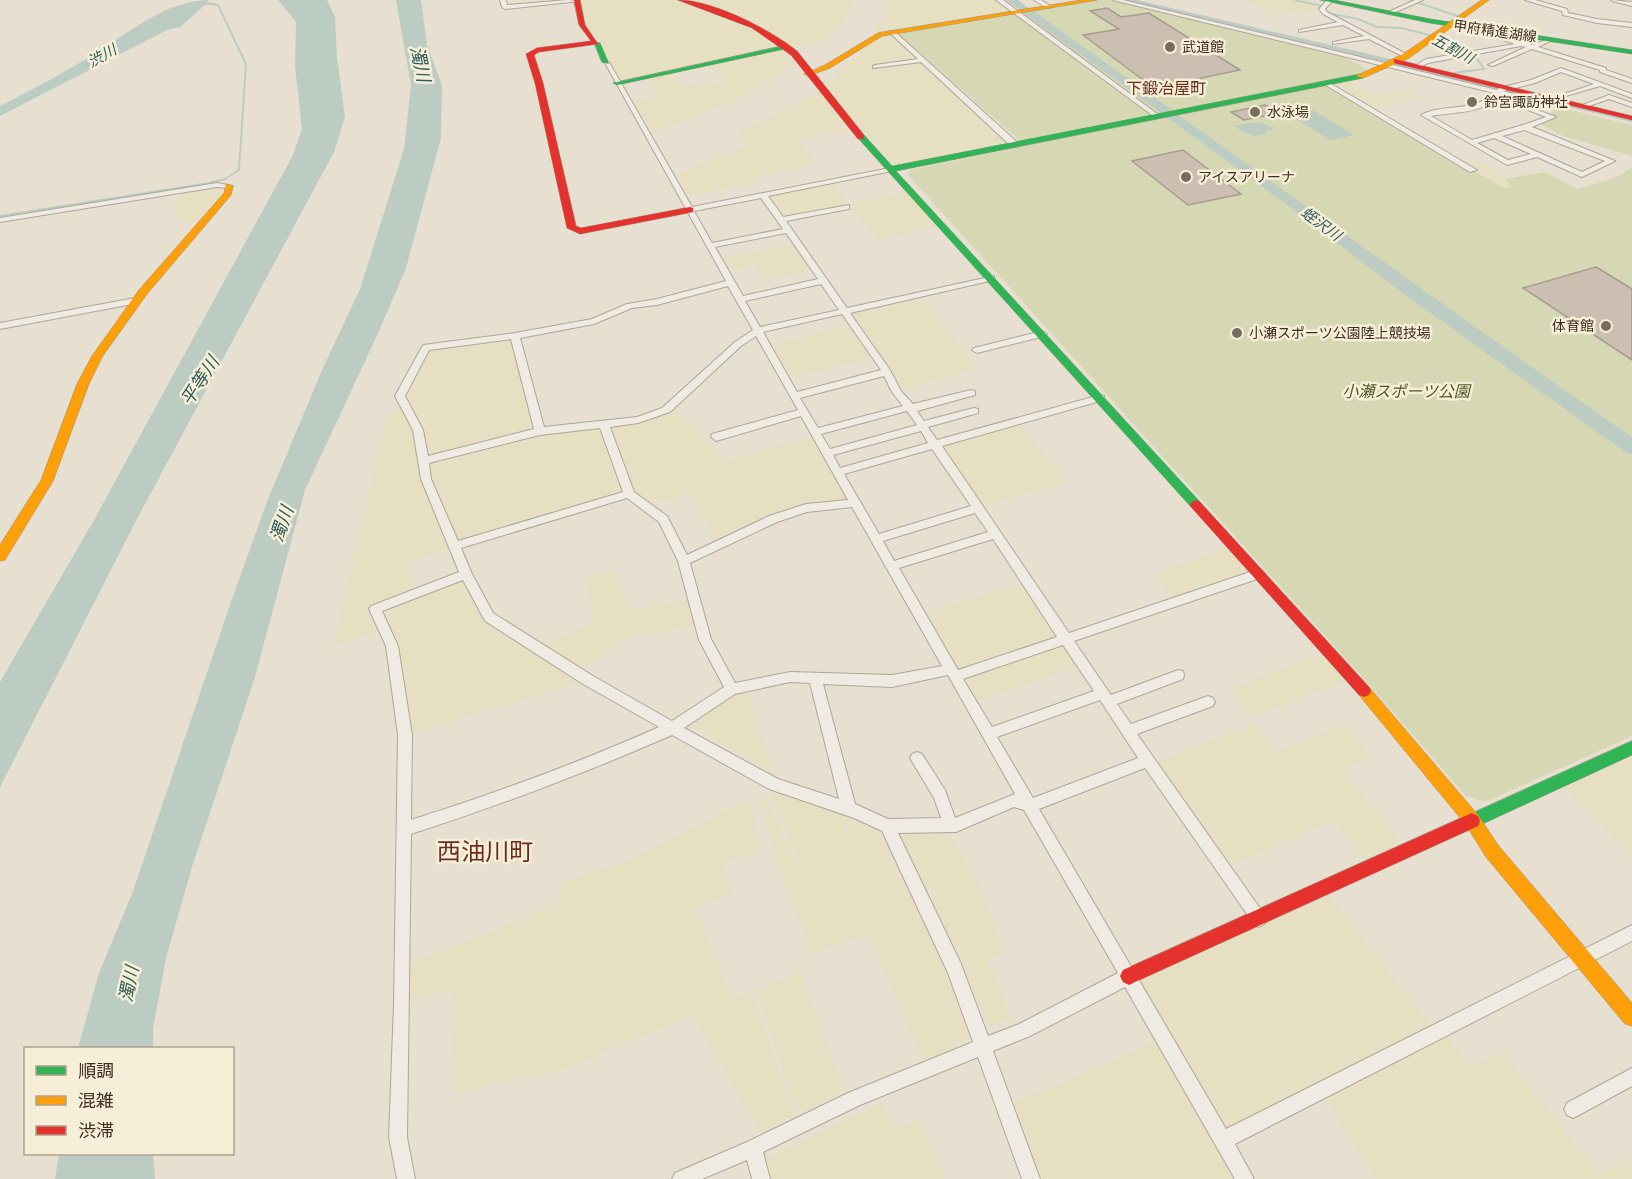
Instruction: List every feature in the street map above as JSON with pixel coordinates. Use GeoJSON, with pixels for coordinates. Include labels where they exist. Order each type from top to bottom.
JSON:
{"type":"FeatureCollection","features":[{"type":"Feature","properties":{"kind":"street"},"geometry":{"type":"LineString","coordinates":[[503,0],[505,7],[577,1],[582,25],[596,43],[826,453],[1245,1179]]}},
{"type":"Feature","properties":{"kind":"street"},"geometry":{"type":"LineString","coordinates":[[681,0],[750,23],[796,54],[808,74],[855,130],[1101,398],[1367,694],[1472,820],[1492,851],[1632,1017]]}},
{"type":"Feature","properties":{"kind":"street"},"geometry":{"type":"LineString","coordinates":[[999,0],[1031,8],[1165,115]]}},
{"type":"Feature","properties":{"kind":"street"},"geometry":{"type":"LineString","coordinates":[[808,74],[837,65],[867,38],[1031,8],[1094,0]]}},
{"type":"Feature","properties":{"kind":"street"},"geometry":{"type":"LineString","coordinates":[[1116,0],[1450,74],[1501,91],[1552,117],[1471,142]]}},
{"type":"Feature","properties":{"kind":"street"},"geometry":{"type":"LineString","coordinates":[[1137,0],[1247,30]]}},
{"type":"Feature","properties":{"kind":"street"},"geometry":{"type":"LineString","coordinates":[[1389,14],[1420,0]]}},
{"type":"Feature","properties":{"kind":"street"},"geometry":{"type":"LineString","coordinates":[[596,43],[537,50],[530,54],[572,228],[580,231],[1366,75],[1395,62],[1486,0]]}},
{"type":"Feature","properties":{"kind":"street"},"geometry":{"type":"LineString","coordinates":[[1528,0],[1552,3],[1564,10],[1565,14],[1632,25]]}},
{"type":"Feature","properties":{"kind":"street"},"geometry":{"type":"LineString","coordinates":[[1614,0],[1632,4]]}},
{"type":"Feature","properties":{"kind":"street"},"geometry":{"type":"LineString","coordinates":[[1622,2],[1624,6],[1632,10]]}},
{"type":"Feature","properties":{"kind":"street"},"geometry":{"type":"LineString","coordinates":[[1325,4],[1344,23],[1370,37],[1395,62],[1501,91],[1553,102],[1631,113]]}},
{"type":"Feature","properties":{"kind":"street","name":"甲府精進湖線"},"geometry":{"type":"LineString","coordinates":[[1325,4],[1632,52]]}},
{"type":"Feature","properties":{"kind":"street"},"geometry":{"type":"LineString","coordinates":[[1300,32],[1344,23]]}},
{"type":"Feature","properties":{"kind":"street"},"geometry":{"type":"LineString","coordinates":[[1498,31],[1493,35],[1604,69],[1602,71],[1632,81]]}},
{"type":"Feature","properties":{"kind":"street"},"geometry":{"type":"LineString","coordinates":[[892,32],[1015,145]]}},
{"type":"Feature","properties":{"kind":"street"},"geometry":{"type":"LineString","coordinates":[[1335,43],[1370,37]]}},
{"type":"Feature","properties":{"kind":"street"},"geometry":{"type":"LineString","coordinates":[[1491,65],[1551,39]]}},
{"type":"Feature","properties":{"kind":"street"},"geometry":{"type":"LineString","coordinates":[[1418,66],[1426,61],[1522,44]]}},
{"type":"Feature","properties":{"kind":"street"},"geometry":{"type":"LineString","coordinates":[[617,83],[787,47]]}},
{"type":"Feature","properties":{"kind":"street"},"geometry":{"type":"LineString","coordinates":[[875,67],[923,60]]}},
{"type":"Feature","properties":{"kind":"street"},"geometry":{"type":"LineString","coordinates":[[1537,155],[1507,163],[1424,115],[1482,106],[1501,91],[1533,82],[1561,70],[1632,96]]}},
{"type":"Feature","properties":{"kind":"street"},"geometry":{"type":"LineString","coordinates":[[1326,83],[1473,170]]}},
{"type":"Feature","properties":{"kind":"street"},"geometry":{"type":"LineString","coordinates":[[1553,102],[1600,84]]}},
{"type":"Feature","properties":{"kind":"street"},"geometry":{"type":"LineString","coordinates":[[1494,135],[1582,175],[1611,161],[1524,127]]}},
{"type":"Feature","properties":{"kind":"street"},"geometry":{"type":"LineString","coordinates":[[0,220],[218,185],[229,186],[228,193],[135,301],[98,356],[79,390],[53,469],[33,506],[0,556]]}},
{"type":"Feature","properties":{"kind":"street"},"geometry":{"type":"LineString","coordinates":[[764,196],[887,372],[897,392],[979,508],[1148,761],[1259,919]]}},
{"type":"Feature","properties":{"kind":"street"},"geometry":{"type":"LineString","coordinates":[[710,246],[846,207]]}},
{"type":"Feature","properties":{"kind":"street"},"geometry":{"type":"LineString","coordinates":[[423,461],[540,431],[638,420],[666,410],[738,344],[757,331],[991,278]]}},
{"type":"Feature","properties":{"kind":"street"},"geometry":{"type":"LineString","coordinates":[[741,299],[824,281]]}},
{"type":"Feature","properties":{"kind":"street"},"geometry":{"type":"LineString","coordinates":[[730,283],[657,302],[630,306],[594,321],[515,336],[426,347],[400,396],[418,430],[426,479],[466,574],[489,617],[588,680],[774,784],[887,826],[956,825],[1014,800],[1031,805],[1148,761]]}},
{"type":"Feature","properties":{"kind":"street"},"geometry":{"type":"LineString","coordinates":[[0,326],[135,301]]}},
{"type":"Feature","properties":{"kind":"street"},"geometry":{"type":"LineString","coordinates":[[977,350],[1042,334]]}},
{"type":"Feature","properties":{"kind":"street"},"geometry":{"type":"LineString","coordinates":[[515,336],[540,431]]}},
{"type":"Feature","properties":{"kind":"street"},"geometry":{"type":"LineString","coordinates":[[794,396],[887,372]]}},
{"type":"Feature","properties":{"kind":"street"},"geometry":{"type":"LineString","coordinates":[[815,432],[971,393]]}},
{"type":"Feature","properties":{"kind":"street"},"geometry":{"type":"LineString","coordinates":[[838,472],[1101,398]]}},
{"type":"Feature","properties":{"kind":"street"},"geometry":{"type":"LineString","coordinates":[[826,453],[974,411]]}},
{"type":"Feature","properties":{"kind":"street"},"geometry":{"type":"LineString","coordinates":[[716,437],[804,412]]}},
{"type":"Feature","properties":{"kind":"street"},"geometry":{"type":"LineString","coordinates":[[604,423],[629,494],[663,519],[684,561],[705,640],[732,689]]}},
{"type":"Feature","properties":{"kind":"street"},"geometry":{"type":"LineString","coordinates":[[454,546],[629,494]]}},
{"type":"Feature","properties":{"kind":"street"},"geometry":{"type":"LineString","coordinates":[[684,561],[773,519],[806,508],[855,502]]}},
{"type":"Feature","properties":{"kind":"street"},"geometry":{"type":"LineString","coordinates":[[876,539],[979,508]]}},
{"type":"Feature","properties":{"kind":"street"},"geometry":{"type":"LineString","coordinates":[[892,566],[996,534]]}},
{"type":"Feature","properties":{"kind":"street"},"geometry":{"type":"LineString","coordinates":[[406,1179],[398,1137],[405,735],[392,646],[375,609],[466,574]]}},
{"type":"Feature","properties":{"kind":"street"},"geometry":{"type":"LineString","coordinates":[[403,830],[486,803],[598,761],[672,728],[732,689],[790,677],[892,681],[954,672],[1067,639],[1258,574]]}},
{"type":"Feature","properties":{"kind":"street"},"geometry":{"type":"LineString","coordinates":[[990,734],[1178,675]]}},
{"type":"Feature","properties":{"kind":"street"},"geometry":{"type":"LineString","coordinates":[[815,678],[849,810]]}},
{"type":"Feature","properties":{"kind":"street"},"geometry":{"type":"LineString","coordinates":[[1129,731],[1208,702]]}},
{"type":"Feature","properties":{"kind":"street"},"geometry":{"type":"LineString","coordinates":[[681,1179],[753,1148],[854,1098],[983,1044],[1024,1030],[1129,976],[1632,748]]}},
{"type":"Feature","properties":{"kind":"street"},"geometry":{"type":"LineString","coordinates":[[917,758],[939,795],[950,825]]}},
{"type":"Feature","properties":{"kind":"street"},"geometry":{"type":"LineString","coordinates":[[887,826],[955,970],[1031,1179]]}},
{"type":"Feature","properties":{"kind":"street"},"geometry":{"type":"LineString","coordinates":[[1223,1140],[1632,933]]}},
{"type":"Feature","properties":{"kind":"street"},"geometry":{"type":"LineString","coordinates":[[1573,1109],[1632,1077]]}},
{"type":"Feature","properties":{"kind":"street"},"geometry":{"type":"LineString","coordinates":[[753,1148],[761,1179]]}},
{"type":"Feature","properties":{"kind":"shaded area"},"geometry":{"type":"Polygon","coordinates":[[[577,0],[681,0],[743,20],[787,47],[617,83],[596,43],[585,30],[577,0]]]}},
{"type":"Feature","properties":{"kind":"shaded area"},"geometry":{"type":"Polygon","coordinates":[[[689,0],[854,0],[845,20],[825,41],[793,48],[751,21],[689,0]]]}},
{"type":"Feature","properties":{"kind":"shaded area"},"geometry":{"type":"Polygon","coordinates":[[[890,0],[994,0],[1007,9],[1004,12],[874,33],[884,18],[890,0]]]}},
{"type":"Feature","properties":{"kind":"shaded area"},"geometry":{"type":"Polygon","coordinates":[[[1244,0],[1295,0],[1325,6],[1322,9],[1272,16],[1244,0]]]}},
{"type":"Feature","properties":{"kind":"shaded area"},"geometry":{"type":"Polygon","coordinates":[[[892,34],[1008,142],[1007,144],[900,165],[892,163],[824,87],[856,57],[869,40],[892,34]]]}},
{"type":"Feature","properties":{"kind":"shaded area"},"geometry":{"type":"Polygon","coordinates":[[[782,50],[788,52],[795,64],[767,84],[738,100],[653,133],[632,101],[659,96],[646,79],[674,74],[683,86],[725,82],[708,65],[742,60],[741,57],[782,50]]]}},
{"type":"Feature","properties":{"kind":"shaded area"},"geometry":{"type":"Polygon","coordinates":[[[1351,81],[1377,96],[1405,91],[1419,99],[1373,109],[1333,85],[1351,81]]]}},
{"type":"Feature","properties":{"kind":"shaded area"},"geometry":{"type":"Polygon","coordinates":[[[819,91],[851,129],[798,139],[817,165],[753,176],[755,183],[688,196],[676,175],[748,146],[739,132],[819,91]]]}},
{"type":"Feature","properties":{"kind":"shaded area"},"geometry":{"type":"Polygon","coordinates":[[[1482,160],[1513,187],[1505,189],[1464,164],[1482,160]]]}},
{"type":"Feature","properties":{"kind":"shaded area"},"geometry":{"type":"Polygon","coordinates":[[[831,182],[849,204],[779,218],[764,196],[831,182]]]}},
{"type":"Feature","properties":{"kind":"shaded area"},"geometry":{"type":"Polygon","coordinates":[[[214,187],[222,190],[221,194],[201,217],[188,223],[176,216],[179,193],[214,187]]]}},
{"type":"Feature","properties":{"kind":"shaded area"},"geometry":{"type":"Polygon","coordinates":[[[912,191],[942,224],[878,240],[849,204],[912,191]]]}},
{"type":"Feature","properties":{"kind":"shaded area"},"geometry":{"type":"Polygon","coordinates":[[[797,243],[816,269],[764,280],[755,266],[724,272],[717,259],[797,243]]]}},
{"type":"Feature","properties":{"kind":"shaded area"},"geometry":{"type":"Polygon","coordinates":[[[919,294],[977,367],[897,392],[843,311],[919,294]]]}},
{"type":"Feature","properties":{"kind":"shaded area"},"geometry":{"type":"Polygon","coordinates":[[[850,326],[871,358],[792,378],[771,345],[850,326]]]}},
{"type":"Feature","properties":{"kind":"shaded area"},"geometry":{"type":"Polygon","coordinates":[[[515,336],[541,431],[638,420],[671,405],[728,460],[817,435],[855,503],[806,508],[718,545],[690,493],[647,505],[629,494],[454,546],[408,565],[418,592],[466,574],[489,617],[538,648],[594,621],[585,577],[615,569],[629,611],[694,597],[700,624],[624,640],[579,673],[588,680],[405,735],[384,630],[333,647],[387,415],[404,407],[400,396],[426,347],[515,336]]]}},
{"type":"Feature","properties":{"kind":"shaded area"},"geometry":{"type":"Polygon","coordinates":[[[1018,421],[1067,481],[979,508],[936,445],[1018,421]]]}},
{"type":"Feature","properties":{"kind":"shaded area"},"geometry":{"type":"Polygon","coordinates":[[[1235,547],[1259,574],[1176,602],[1154,573],[1235,547]]]}},
{"type":"Feature","properties":{"kind":"shaded area"},"geometry":{"type":"Polygon","coordinates":[[[1028,581],[1084,664],[972,704],[921,614],[1028,581]]]}},
{"type":"Feature","properties":{"kind":"shaded area"},"geometry":{"type":"Polygon","coordinates":[[[1328,651],[1352,678],[1253,717],[1230,688],[1328,651]]]}},
{"type":"Feature","properties":{"kind":"shaded area"},"geometry":{"type":"Polygon","coordinates":[[[748,691],[774,776],[713,737],[687,724],[695,716],[735,695],[748,691]]]}},
{"type":"Feature","properties":{"kind":"shaded area"},"geometry":{"type":"Polygon","coordinates":[[[1255,723],[1278,751],[1344,724],[1372,757],[1342,770],[1408,850],[1371,867],[1333,820],[1224,869],[1151,764],[1255,723]]]}},
{"type":"Feature","properties":{"kind":"shaded area"},"geometry":{"type":"Polygon","coordinates":[[[1632,748],[1632,856],[1559,782],[1632,748]]]}},
{"type":"Feature","properties":{"kind":"shaded area"},"geometry":{"type":"Polygon","coordinates":[[[768,789],[851,818],[836,846],[856,819],[877,829],[949,968],[969,1033],[937,1064],[927,1068],[868,933],[812,955],[776,861],[758,797],[763,792],[814,897],[768,789]]]}},
{"type":"Feature","properties":{"kind":"shaded area"},"geometry":{"type":"Polygon","coordinates":[[[749,798],[762,847],[724,864],[733,892],[696,909],[732,998],[752,990],[795,1116],[761,1134],[693,1015],[555,1073],[503,1081],[455,1095],[451,990],[402,1004],[402,966],[518,921],[560,900],[561,883],[628,861],[749,798]]]}},
{"type":"Feature","properties":{"kind":"shaded area"},"geometry":{"type":"Polygon","coordinates":[[[898,832],[951,836],[978,881],[1004,951],[987,961],[1012,1018],[989,1027],[959,956],[930,900],[941,889],[925,890],[908,853],[916,846],[905,851],[898,832]]]}},
{"type":"Feature","properties":{"kind":"shaded area"},"geometry":{"type":"Polygon","coordinates":[[[1325,889],[1436,1032],[1443,1029],[1469,1067],[1502,1051],[1599,1173],[1632,1156],[1632,1179],[1376,1179],[1320,1091],[1223,1140],[1245,1179],[1031,1179],[1006,1105],[1163,1038],[1129,976],[1325,889]]]}},
{"type":"Feature","properties":{"kind":"shaded area"},"geometry":{"type":"Polygon","coordinates":[[[801,973],[845,1091],[799,1115],[756,989],[801,973]]]}},
{"type":"Feature","properties":{"kind":"shaded area"},"geometry":{"type":"Polygon","coordinates":[[[881,1103],[897,1129],[920,1118],[945,1179],[761,1179],[753,1148],[772,1156],[881,1103]]]}},
{"type":"Feature","properties":{"kind":"green space","name":"小瀬スポーツ公園"},"geometry":{"type":"Polygon","coordinates":[[[1094,0],[1116,0],[1339,54],[1370,71],[1323,83],[1505,189],[1512,187],[1505,179],[1545,172],[1578,189],[1617,177],[1632,167],[1632,736],[1486,802],[1466,796],[1365,680],[908,175],[910,170],[1026,146],[897,33],[1094,0]]]}},
{"type":"Feature","properties":{"kind":"green space"},"geometry":{"type":"Polygon","coordinates":[[[1557,107],[1632,125],[1632,156],[1563,136],[1540,124],[1557,107]]]}},
{"type":"Feature","properties":{"kind":"water","name":"渋川"},"geometry":{"type":"Polygon","coordinates":[[[209,0],[207,2],[220,4],[205,5],[180,27],[167,30],[0,116],[0,106],[82,62],[148,19],[193,1],[209,0]]]}},
{"type":"Feature","properties":{"kind":"water","name":"平等川"},"geometry":{"type":"Polygon","coordinates":[[[278,0],[327,0],[335,17],[337,57],[345,117],[334,152],[138,517],[0,787],[0,682],[94,520],[293,155],[302,129],[295,66],[296,22],[278,0]]]}},
{"type":"Feature","properties":{"kind":"water","name":"濁川"},"geometry":{"type":"Polygon","coordinates":[[[396,0],[421,0],[427,45],[442,85],[441,138],[406,268],[305,490],[255,677],[192,867],[166,958],[153,1029],[153,1047],[78,1047],[99,973],[132,894],[268,499],[322,370],[360,289],[404,149],[411,85],[396,0]]]}},
{"type":"Feature","properties":{"kind":"water"},"geometry":{"type":"Polygon","coordinates":[[[1313,110],[1354,135],[1330,140],[1290,115],[1313,110]]]}},
{"type":"Feature","properties":{"kind":"water"},"geometry":{"type":"Polygon","coordinates":[[[1260,122],[1274,129],[1256,136],[1234,126],[1260,122]]]}},
{"type":"Feature","properties":{"kind":"water"},"geometry":{"type":"Polygon","coordinates":[[[59,1155],[153,1155],[155,1179],[55,1179],[59,1155]]]}},
{"type":"Feature","properties":{"kind":"building","name":"武道館"},"geometry":{"type":"Polygon","coordinates":[[[1107,8],[1121,17],[1149,13],[1240,70],[1154,88],[1083,35],[1119,29],[1090,11],[1107,8]]]}},
{"type":"Feature","properties":{"kind":"building","name":"水泳場"},"geometry":{"type":"Polygon","coordinates":[[[1265,105],[1279,113],[1244,120],[1231,112],[1265,105]]]}},
{"type":"Feature","properties":{"kind":"building","name":"アイスアリーナ"},"geometry":{"type":"Polygon","coordinates":[[[1183,150],[1241,194],[1188,205],[1132,161],[1183,150]]]}},
{"type":"Feature","properties":{"kind":"building","name":"体育館"},"geometry":{"type":"Polygon","coordinates":[[[1596,267],[1632,289],[1632,360],[1523,288],[1596,267]]]}},
{"type":"Feature","properties":{"kind":"waterway","name":"蛭沢川"},"geometry":{"type":"LineString","coordinates":[[1011,0],[1283,195],[1414,293],[1632,447]]}},
{"type":"Feature","properties":{"kind":"waterway"},"geometry":{"type":"LineString","coordinates":[[1123,0],[1442,75]]}},
{"type":"Feature","properties":{"kind":"waterway","name":"五割川"},"geometry":{"type":"LineString","coordinates":[[1295,0],[1322,6],[1327,13],[1358,19],[1377,27],[1401,28],[1429,35],[1478,60],[1484,69],[1454,73]]}},
{"type":"Feature","properties":{"kind":"waterway","name":"五割川"},"geometry":{"type":"LineString","coordinates":[[1410,0],[1460,17]]}},
{"type":"Feature","properties":{"kind":"waterway"},"geometry":{"type":"LineString","coordinates":[[0,216],[209,183],[225,179],[239,170],[246,64],[218,5],[212,4]]}},
{"type":"Feature","properties":{"kind":"waterway","name":"五割川"},"geometry":{"type":"LineString","coordinates":[[1446,74],[1442,75],[1632,121]]}},
{"type":"Feature","properties":{"kind":"traffic: fast"},"geometry":{"type":"LineString","coordinates":[[1324,0],[1430,21],[1632,52]]}},
{"type":"Feature","properties":{"kind":"traffic: fast"},"geometry":{"type":"LineString","coordinates":[[596,43],[606,62]]}},
{"type":"Feature","properties":{"kind":"traffic: fast"},"geometry":{"type":"LineString","coordinates":[[617,83],[787,47]]}},
{"type":"Feature","properties":{"kind":"traffic: fast"},"geometry":{"type":"LineString","coordinates":[[892,169],[1360,76]]}},
{"type":"Feature","properties":{"kind":"traffic: fast"},"geometry":{"type":"LineString","coordinates":[[861,137],[1196,505]]}},
{"type":"Feature","properties":{"kind":"traffic: fast"},"geometry":{"type":"LineString","coordinates":[[1472,821],[1632,748]]}},
{"type":"Feature","properties":{"kind":"traffic: slow"},"geometry":{"type":"LineString","coordinates":[[808,74],[828,67],[880,34],[1094,0]]}},
{"type":"Feature","properties":{"kind":"traffic: slow"},"geometry":{"type":"LineString","coordinates":[[1360,76],[1406,56],[1486,0]]}},
{"type":"Feature","properties":{"kind":"traffic: slow"},"geometry":{"type":"LineString","coordinates":[[0,556],[47,481],[83,384],[97,356],[143,292],[228,193],[229,186]]}},
{"type":"Feature","properties":{"kind":"traffic: slow"},"geometry":{"type":"LineString","coordinates":[[1364,691],[1472,820],[1492,851],[1632,1017]]}},
{"type":"Feature","properties":{"kind":"traffic: jam"},"geometry":{"type":"LineString","coordinates":[[577,0],[582,25],[596,43],[537,50],[530,54],[539,83],[572,228],[580,231],[690,210]]}},
{"type":"Feature","properties":{"kind":"traffic: jam"},"geometry":{"type":"LineString","coordinates":[[681,0],[740,20],[782,43],[794,53],[861,137]]}},
{"type":"Feature","properties":{"kind":"traffic: jam"},"geometry":{"type":"LineString","coordinates":[[1397,61],[1632,118]]}},
{"type":"Feature","properties":{"kind":"traffic: jam"},"geometry":{"type":"LineString","coordinates":[[1196,505],[1364,691]]}},
{"type":"Feature","properties":{"kind":"traffic: jam"},"geometry":{"type":"LineString","coordinates":[[1129,976],[1472,821]]}},
{"type":"Feature","properties":{"kind":"place","name":"武道館"},"geometry":{"type":"Point","coordinates":[1170,47]}},
{"type":"Feature","properties":{"kind":"place","name":"鈴宮諏訪神社"},"geometry":{"type":"Point","coordinates":[1472,102]}},
{"type":"Feature","properties":{"kind":"place","name":"水泳場"},"geometry":{"type":"Point","coordinates":[1255,112]}},
{"type":"Feature","properties":{"kind":"place","name":"アイスアリーナ"},"geometry":{"type":"Point","coordinates":[1186,177]}},
{"type":"Feature","properties":{"kind":"place","name":"体育館"},"geometry":{"type":"Point","coordinates":[1606,326]}},
{"type":"Feature","properties":{"kind":"place","name":"小瀬スポーツ公園陸上競技場"},"geometry":{"type":"Point","coordinates":[1237,333]}},
{"type":"Feature","properties":{"kind":"district","name":"下鍛冶屋町"},"geometry":{"type":"Point","coordinates":[1166,88]}},
{"type":"Feature","properties":{"kind":"district","name":"西油川町"},"geometry":{"type":"Point","coordinates":[485,852]}}]}
